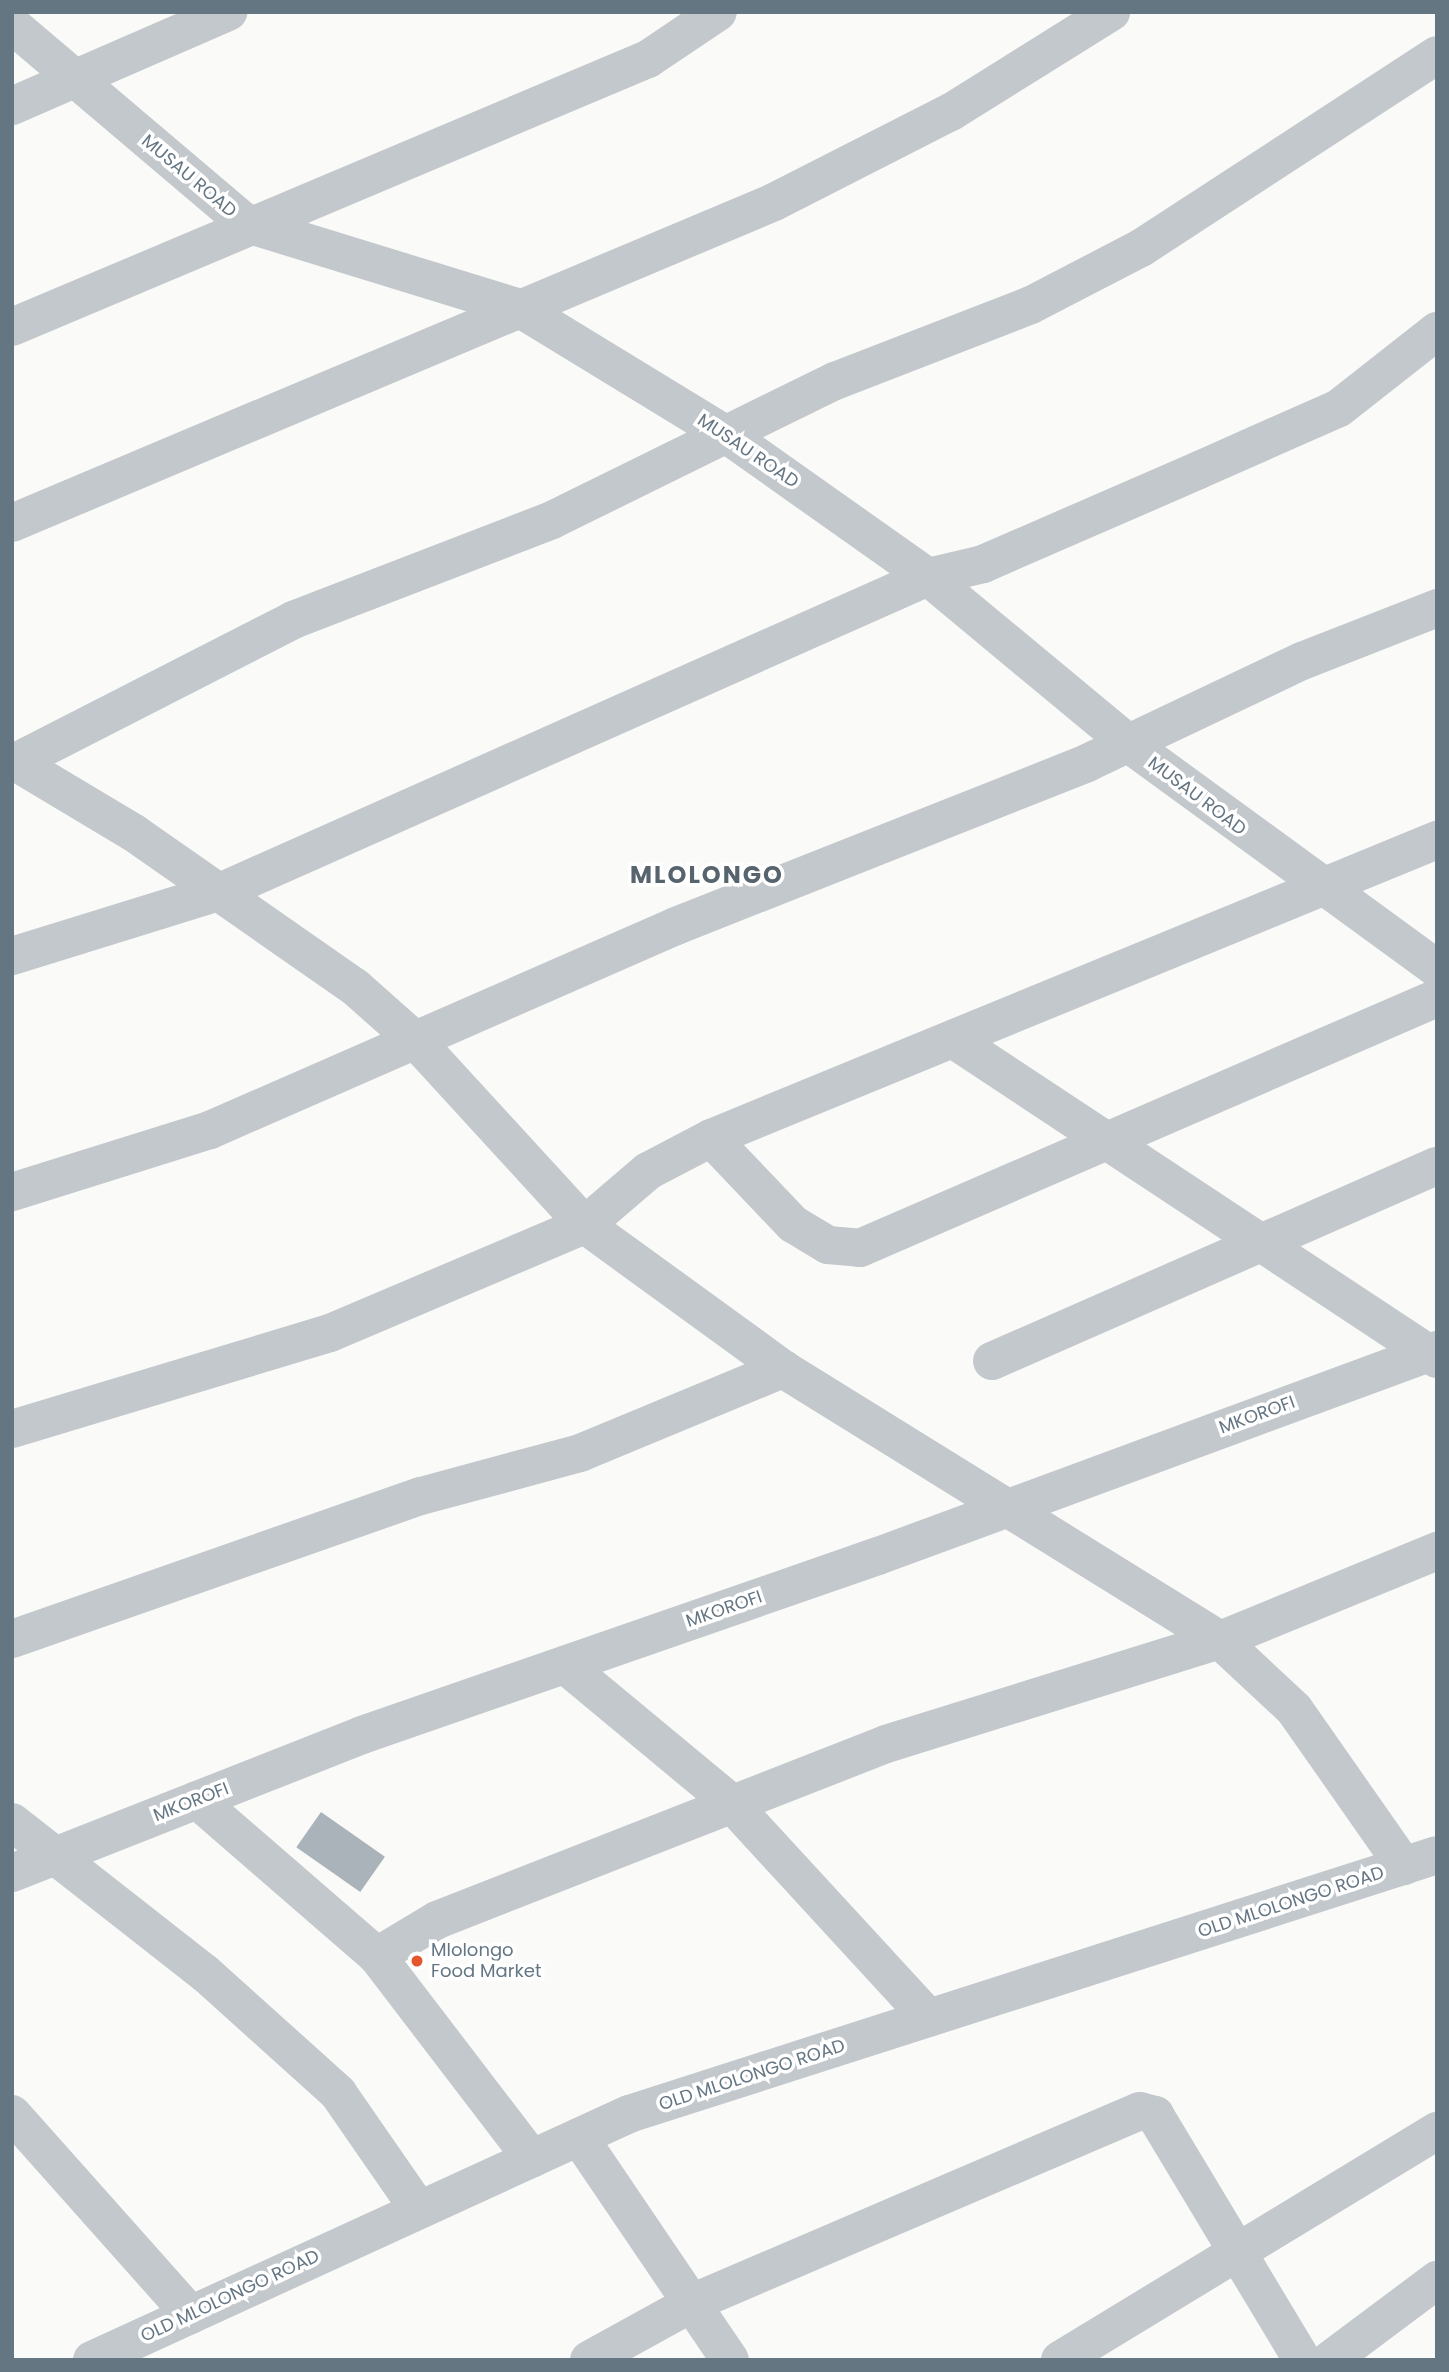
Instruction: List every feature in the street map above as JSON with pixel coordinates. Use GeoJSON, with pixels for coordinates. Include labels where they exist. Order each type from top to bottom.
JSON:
{"type":"FeatureCollection","features":[{"type":"Feature","properties":{"kind":"street"},"geometry":{"type":"LineString","coordinates":[[12,106],[228,12]]}},
{"type":"Feature","properties":{"kind":"street"},"geometry":{"type":"LineString","coordinates":[[12,327],[247,224],[648,59],[718,12]]}},
{"type":"Feature","properties":{"kind":"street"},"geometry":{"type":"LineString","coordinates":[[12,523],[517,307],[774,202],[951,112],[1111,12]]}},
{"type":"Feature","properties":{"kind":"street","name":"MUSAU ROAD"},"geometry":{"type":"LineString","coordinates":[[12,26],[247,224],[517,307],[730,437],[928,577],[1129,744],[1322,891],[1437,969]]}},
{"type":"Feature","properties":{"kind":"street"},"geometry":{"type":"LineString","coordinates":[[14,762],[293,620],[552,520],[730,437],[835,381],[1031,305],[1141,248],[1437,55]]}},
{"type":"Feature","properties":{"kind":"street"},"geometry":{"type":"LineString","coordinates":[[12,956],[222,891],[928,577],[983,564],[1339,408],[1437,331]]}},
{"type":"Feature","properties":{"kind":"street"},"geometry":{"type":"LineString","coordinates":[[12,1192],[210,1130],[418,1043],[676,926],[1129,744],[1303,661],[1437,608]]}},
{"type":"Feature","properties":{"kind":"street"},"geometry":{"type":"LineString","coordinates":[[14,762],[222,891],[355,987],[418,1043],[585,1224],[783,1369],[1008,1506],[1220,1640],[1294,1709],[1420,1861]]}},
{"type":"Feature","properties":{"kind":"street"},"geometry":{"type":"LineString","coordinates":[[12,1429],[330,1333],[585,1224],[648,1171],[711,1138],[1322,891],[1437,839]]}},
{"type":"Feature","properties":{"kind":"street"},"geometry":{"type":"LineString","coordinates":[[711,1138],[793,1224],[828,1245],[860,1248],[1437,998]]}},
{"type":"Feature","properties":{"kind":"street"},"geometry":{"type":"LineString","coordinates":[[954,1040],[1103,1143],[1261,1247],[1434,1354]]}},
{"type":"Feature","properties":{"kind":"street"},"geometry":{"type":"LineString","coordinates":[[992,1361],[1261,1247],[1437,1166]]}},
{"type":"Feature","properties":{"kind":"street","name":"MKOROFI"},"geometry":{"type":"LineString","coordinates":[[12,1873],[197,1800],[565,1665],[1434,1354]]}},
{"type":"Feature","properties":{"kind":"street"},"geometry":{"type":"LineString","coordinates":[[12,1639],[421,1496],[580,1453],[783,1369]]}},
{"type":"Feature","properties":{"kind":"street"},"geometry":{"type":"LineString","coordinates":[[377,1956],[437,1920],[731,1803],[886,1744],[1220,1640],[1437,1550]]}},
{"type":"Feature","properties":{"kind":"street"},"geometry":{"type":"LineString","coordinates":[[565,1665],[731,1803],[929,2018]]}},
{"type":"Feature","properties":{"kind":"street"},"geometry":{"type":"LineString","coordinates":[[197,1800],[377,1956],[531,2159]]}},
{"type":"Feature","properties":{"kind":"street"},"geometry":{"type":"LineString","coordinates":[[12,1822],[206,1974],[338,2093],[419,2210]]}},
{"type":"Feature","properties":{"kind":"street","name":"OLD MLOLONGO ROAD"},"geometry":{"type":"LineString","coordinates":[[92,2360],[629,2114],[1420,1861]]}},
{"type":"Feature","properties":{"kind":"street"},"geometry":{"type":"LineString","coordinates":[[589,2360],[694,2302],[1140,2111],[1155,2115],[1240,2249],[1302,2360]]}},
{"type":"Feature","properties":{"kind":"street"},"geometry":{"type":"LineString","coordinates":[[12,2114],[191,2315]]}},
{"type":"Feature","properties":{"kind":"street"},"geometry":{"type":"LineString","coordinates":[[1060,2360],[1437,2131]]}},
{"type":"Feature","properties":{"kind":"street"},"geometry":{"type":"LineString","coordinates":[[579,2137],[694,2302],[730,2360]]}},
{"type":"Feature","properties":{"kind":"street"},"geometry":{"type":"LineString","coordinates":[[1330,2360],[1437,2280]]}},
{"type":"Feature","properties":{"kind":"building"},"geometry":{"type":"Polygon","coordinates":[[[321,1812],[385,1857],[360,1892],[296,1847],[321,1812]]]}},
{"type":"Feature","properties":{"kind":"place","name":"Mlolongo Food Market"},"geometry":{"type":"Point","coordinates":[417,1961]}},
{"type":"Feature","properties":{"kind":"district","name":"MLOLONGO"},"geometry":{"type":"Point","coordinates":[707,875]}}]}
